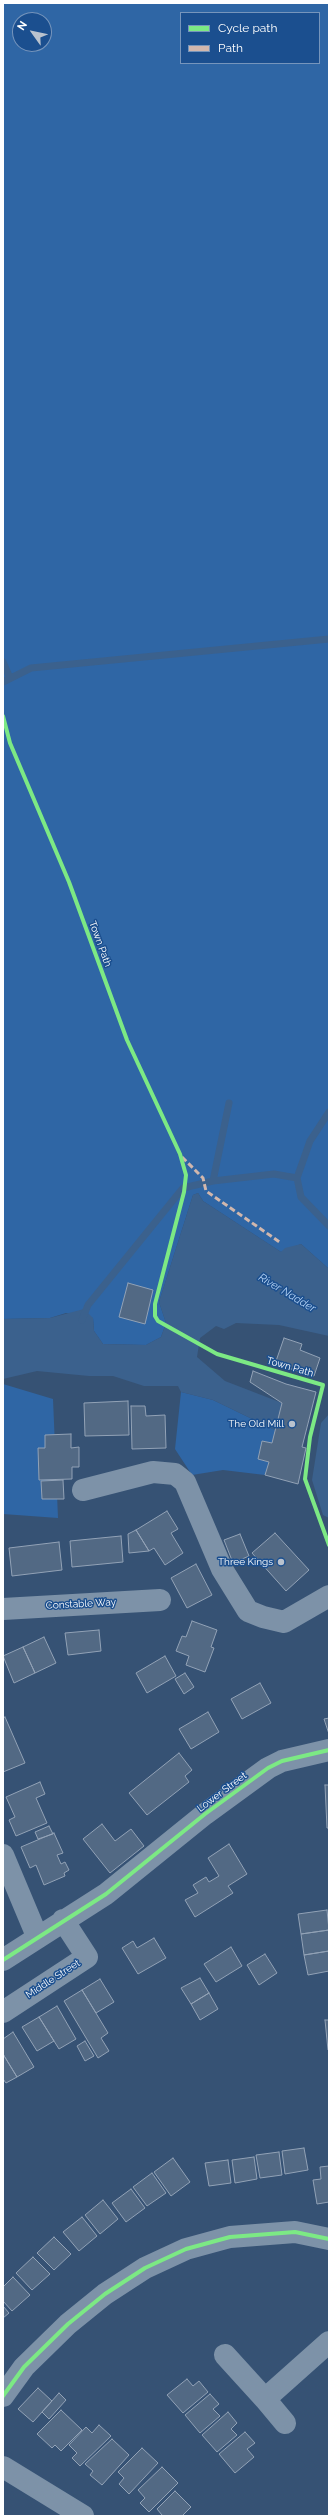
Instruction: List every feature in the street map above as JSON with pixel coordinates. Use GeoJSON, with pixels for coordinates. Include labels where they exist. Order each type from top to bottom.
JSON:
{"type":"FeatureCollection","features":[{"type":"Feature","properties":{"kind":"street"},"geometry":{"type":"LineString","coordinates":[[83,1490],[153,1472],[175,1474],[185,1482],[222,1569],[248,1610],[263,1617],[284,1622],[329,1596]]}},
{"type":"Feature","properties":{"kind":"street","name":"Constable Way"},"geometry":{"type":"LineString","coordinates":[[3,1609],[160,1600]]}},
{"type":"Feature","properties":{"kind":"street","name":"Lower Street"},"geometry":{"type":"LineString","coordinates":[[37,1936],[136,1871],[206,1814],[268,1768],[282,1761],[329,1750]]}},
{"type":"Feature","properties":{"kind":"street"},"geometry":{"type":"LineString","coordinates":[[3,1855],[37,1936],[3,1960]]}},
{"type":"Feature","properties":{"kind":"street","name":"Middle Street"},"geometry":{"type":"LineString","coordinates":[[3,2012],[87,1957],[63,1920]]}},
{"type":"Feature","properties":{"kind":"street"},"geometry":{"type":"LineString","coordinates":[[3,2396],[24,2367],[68,2324],[105,2294],[145,2268],[186,2249],[230,2237],[296,2232],[329,2239]]}},
{"type":"Feature","properties":{"kind":"street"},"geometry":{"type":"LineString","coordinates":[[265,2399],[329,2342]]}},
{"type":"Feature","properties":{"kind":"street"},"geometry":{"type":"LineString","coordinates":[[224,2354],[285,2423]]}},
{"type":"Feature","properties":{"kind":"street"},"geometry":{"type":"LineString","coordinates":[[3,2466],[83,2516]]}},
{"type":"Feature","properties":{"kind":"shaded area"},"geometry":{"type":"Polygon","coordinates":[[[3,3],[329,3],[329,1269],[301,1244],[281,1252],[203,1201],[198,1193],[193,1195],[159,1302],[166,1323],[161,1337],[146,1345],[103,1344],[94,1331],[93,1318],[66,1313],[50,1318],[3,1319],[3,3]]]}},
{"type":"Feature","properties":{"kind":"shaded area"},"geometry":{"type":"Polygon","coordinates":[[[3,1384],[53,1399],[58,1518],[3,1514],[3,1384]]]}},
{"type":"Feature","properties":{"kind":"shaded area"},"geometry":{"type":"Polygon","coordinates":[[[181,1392],[213,1400],[275,1430],[272,1443],[262,1441],[258,1459],[269,1462],[265,1475],[223,1470],[192,1475],[175,1449],[181,1392]]]}},
{"type":"Feature","properties":{"kind":"water","name":"River Nadder"},"geometry":{"type":"Polygon","coordinates":[[[198,1193],[203,1201],[281,1252],[285,1248],[301,1244],[329,1269],[329,1336],[279,1325],[236,1323],[224,1329],[216,1326],[200,1338],[197,1357],[225,1381],[282,1403],[275,1430],[213,1400],[181,1392],[178,1386],[144,1386],[113,1376],[89,1376],[37,1371],[3,1379],[3,1319],[50,1318],[84,1309],[93,1318],[94,1331],[103,1344],[146,1345],[161,1337],[166,1323],[159,1302],[193,1195],[198,1193]]]}},
{"type":"Feature","properties":{"kind":"water"},"geometry":{"type":"Polygon","coordinates":[[[329,1414],[329,1518],[323,1515],[312,1480],[321,1423],[329,1414]]]}},
{"type":"Feature","properties":{"kind":"building"},"geometry":{"type":"Polygon","coordinates":[[[128,1283],[153,1290],[145,1324],[119,1317],[128,1283]]]}},
{"type":"Feature","properties":{"kind":"building"},"geometry":{"type":"Polygon","coordinates":[[[284,1338],[302,1344],[300,1350],[320,1358],[314,1376],[275,1364],[284,1338]]]}},
{"type":"Feature","properties":{"kind":"building","name":"The Old Mill"},"geometry":{"type":"Polygon","coordinates":[[[253,1371],[286,1384],[316,1392],[302,1447],[306,1448],[298,1484],[265,1475],[269,1462],[258,1459],[262,1441],[272,1443],[282,1403],[250,1382],[253,1371]]]}},
{"type":"Feature","properties":{"kind":"building"},"geometry":{"type":"Polygon","coordinates":[[[128,1401],[129,1435],[85,1436],[84,1403],[128,1401]]]}},
{"type":"Feature","properties":{"kind":"building"},"geometry":{"type":"Polygon","coordinates":[[[131,1406],[145,1406],[146,1416],[165,1415],[166,1448],[132,1449],[131,1406]]]}},
{"type":"Feature","properties":{"kind":"building"},"geometry":{"type":"Polygon","coordinates":[[[71,1434],[71,1448],[79,1447],[79,1467],[72,1467],[72,1479],[39,1480],[38,1448],[45,1448],[45,1435],[71,1434]]]}},
{"type":"Feature","properties":{"kind":"building"},"geometry":{"type":"Polygon","coordinates":[[[63,1480],[64,1499],[42,1499],[41,1481],[63,1480]]]}},
{"type":"Feature","properties":{"kind":"building"},"geometry":{"type":"Polygon","coordinates":[[[167,1511],[178,1529],[171,1533],[183,1553],[165,1565],[154,1548],[149,1551],[136,1530],[167,1511]]]}},
{"type":"Feature","properties":{"kind":"building"},"geometry":{"type":"Polygon","coordinates":[[[136,1530],[149,1551],[129,1553],[128,1534],[136,1530]]]}},
{"type":"Feature","properties":{"kind":"building","name":"Three Kings"},"geometry":{"type":"Polygon","coordinates":[[[275,1533],[309,1570],[286,1591],[252,1553],[275,1533]]]}},
{"type":"Feature","properties":{"kind":"building"},"geometry":{"type":"Polygon","coordinates":[[[240,1534],[249,1556],[233,1563],[224,1540],[240,1534]]]}},
{"type":"Feature","properties":{"kind":"building"},"geometry":{"type":"Polygon","coordinates":[[[121,1536],[123,1562],[72,1567],[70,1541],[121,1536]]]}},
{"type":"Feature","properties":{"kind":"building"},"geometry":{"type":"Polygon","coordinates":[[[59,1542],[62,1570],[12,1576],[9,1548],[59,1542]]]}},
{"type":"Feature","properties":{"kind":"building"},"geometry":{"type":"Polygon","coordinates":[[[196,1564],[212,1595],[187,1608],[171,1578],[196,1564]]]}},
{"type":"Feature","properties":{"kind":"building"},"geometry":{"type":"Polygon","coordinates":[[[192,1621],[217,1630],[211,1647],[214,1648],[205,1672],[186,1665],[189,1656],[176,1651],[182,1636],[186,1637],[192,1621]]]}},
{"type":"Feature","properties":{"kind":"building"},"geometry":{"type":"Polygon","coordinates":[[[99,1630],[101,1651],[68,1655],[65,1633],[99,1630]]]}},
{"type":"Feature","properties":{"kind":"building"},"geometry":{"type":"Polygon","coordinates":[[[44,1637],[56,1663],[35,1673],[23,1647],[44,1637]]]}},
{"type":"Feature","properties":{"kind":"building"},"geometry":{"type":"Polygon","coordinates":[[[23,1647],[35,1673],[14,1683],[3,1656],[23,1647]]]}},
{"type":"Feature","properties":{"kind":"building"},"geometry":{"type":"Polygon","coordinates":[[[165,1656],[176,1676],[147,1693],[136,1673],[165,1656]]]}},
{"type":"Feature","properties":{"kind":"building"},"geometry":{"type":"Polygon","coordinates":[[[185,1673],[194,1687],[184,1694],[175,1679],[185,1673]]]}},
{"type":"Feature","properties":{"kind":"building"},"geometry":{"type":"Polygon","coordinates":[[[260,1683],[271,1703],[242,1719],[231,1699],[260,1683]]]}},
{"type":"Feature","properties":{"kind":"building"},"geometry":{"type":"Polygon","coordinates":[[[208,1712],[219,1732],[191,1749],[179,1729],[208,1712]]]}},
{"type":"Feature","properties":{"kind":"building"},"geometry":{"type":"Polygon","coordinates":[[[5,1717],[25,1763],[3,1772],[3,1718],[5,1717]]]}},
{"type":"Feature","properties":{"kind":"building"},"geometry":{"type":"Polygon","coordinates":[[[329,1718],[329,1734],[324,1719],[329,1718]]]}},
{"type":"Feature","properties":{"kind":"building"},"geometry":{"type":"Polygon","coordinates":[[[179,1753],[192,1770],[185,1776],[189,1782],[147,1815],[129,1793],[179,1753]]]}},
{"type":"Feature","properties":{"kind":"building"},"geometry":{"type":"Polygon","coordinates":[[[40,1782],[45,1794],[36,1798],[47,1823],[16,1836],[9,1820],[15,1817],[6,1797],[40,1782]]]}},
{"type":"Feature","properties":{"kind":"building"},"geometry":{"type":"Polygon","coordinates":[[[325,1785],[329,1785],[329,1828],[327,1828],[325,1785]]]}},
{"type":"Feature","properties":{"kind":"building"},"geometry":{"type":"Polygon","coordinates":[[[102,1824],[115,1841],[131,1829],[144,1846],[110,1873],[83,1839],[102,1824]]]}},
{"type":"Feature","properties":{"kind":"building"},"geometry":{"type":"Polygon","coordinates":[[[49,1826],[53,1834],[38,1839],[35,1832],[49,1826]]]}},
{"type":"Feature","properties":{"kind":"building"},"geometry":{"type":"Polygon","coordinates":[[[54,1833],[63,1853],[57,1855],[61,1864],[65,1862],[69,1870],[64,1873],[65,1876],[44,1885],[36,1865],[30,1868],[21,1847],[54,1833]]]}},
{"type":"Feature","properties":{"kind":"building"},"geometry":{"type":"Polygon","coordinates":[[[229,1844],[247,1874],[228,1886],[233,1893],[195,1917],[185,1900],[198,1893],[193,1885],[206,1877],[209,1882],[219,1876],[208,1858],[229,1844]]]}},
{"type":"Feature","properties":{"kind":"building"},"geometry":{"type":"Polygon","coordinates":[[[327,1910],[329,1930],[301,1934],[298,1914],[327,1910]]]}},
{"type":"Feature","properties":{"kind":"building"},"geometry":{"type":"Polygon","coordinates":[[[329,1930],[329,1951],[304,1955],[301,1934],[329,1930]]]}},
{"type":"Feature","properties":{"kind":"building"},"geometry":{"type":"Polygon","coordinates":[[[154,1938],[166,1958],[138,1974],[122,1948],[133,1941],[137,1948],[154,1938]]]}},
{"type":"Feature","properties":{"kind":"building"},"geometry":{"type":"Polygon","coordinates":[[[231,1947],[242,1966],[216,1982],[204,1964],[231,1947]]]}},
{"type":"Feature","properties":{"kind":"building"},"geometry":{"type":"Polygon","coordinates":[[[329,1951],[329,1971],[308,1975],[304,1955],[329,1951]]]}},
{"type":"Feature","properties":{"kind":"building"},"geometry":{"type":"Polygon","coordinates":[[[265,1954],[277,1973],[259,1985],[247,1965],[265,1954]]]}},
{"type":"Feature","properties":{"kind":"building"},"geometry":{"type":"Polygon","coordinates":[[[200,1978],[209,1993],[191,2004],[181,1988],[200,1978]]]}},
{"type":"Feature","properties":{"kind":"building"},"geometry":{"type":"Polygon","coordinates":[[[100,1979],[114,2002],[96,2013],[82,1990],[100,1979]]]}},
{"type":"Feature","properties":{"kind":"building"},"geometry":{"type":"Polygon","coordinates":[[[82,1990],[108,2033],[101,2038],[109,2051],[98,2058],[64,2001],[82,1990]]]}},
{"type":"Feature","properties":{"kind":"building"},"geometry":{"type":"Polygon","coordinates":[[[209,1993],[218,2009],[200,2020],[191,2004],[209,1993]]]}},
{"type":"Feature","properties":{"kind":"building"},"geometry":{"type":"Polygon","coordinates":[[[57,2006],[76,2039],[59,2049],[39,2017],[57,2006]]]}},
{"type":"Feature","properties":{"kind":"building"},"geometry":{"type":"Polygon","coordinates":[[[39,2017],[54,2041],[37,2051],[22,2027],[39,2017]]]}},
{"type":"Feature","properties":{"kind":"building"},"geometry":{"type":"Polygon","coordinates":[[[325,2020],[329,2020],[329,2050],[328,2050],[325,2020]]]}},
{"type":"Feature","properties":{"kind":"building"},"geometry":{"type":"Polygon","coordinates":[[[13,2032],[34,2067],[17,2077],[3,2054],[3,2039],[13,2032]]]}},
{"type":"Feature","properties":{"kind":"building"},"geometry":{"type":"Polygon","coordinates":[[[85,2041],[94,2056],[85,2061],[77,2046],[85,2041]]]}},
{"type":"Feature","properties":{"kind":"building"},"geometry":{"type":"Polygon","coordinates":[[[3,2054],[17,2077],[6,2083],[3,2079],[3,2054]]]}},
{"type":"Feature","properties":{"kind":"building"},"geometry":{"type":"Polygon","coordinates":[[[304,2148],[308,2170],[285,2174],[282,2151],[304,2148]]]}},
{"type":"Feature","properties":{"kind":"building"},"geometry":{"type":"Polygon","coordinates":[[[279,2152],[282,2175],[260,2178],[256,2155],[279,2152]]]}},
{"type":"Feature","properties":{"kind":"building"},"geometry":{"type":"Polygon","coordinates":[[[254,2157],[257,2179],[235,2183],[232,2160],[254,2157]]]}},
{"type":"Feature","properties":{"kind":"building"},"geometry":{"type":"Polygon","coordinates":[[[173,2158],[190,2182],[171,2196],[154,2172],[173,2158]]]}},
{"type":"Feature","properties":{"kind":"building"},"geometry":{"type":"Polygon","coordinates":[[[228,2160],[231,2183],[209,2186],[205,2163],[228,2160]]]}},
{"type":"Feature","properties":{"kind":"building"},"geometry":{"type":"Polygon","coordinates":[[[329,2166],[329,2202],[317,2204],[313,2180],[321,2179],[320,2167],[329,2166]]]}},
{"type":"Feature","properties":{"kind":"building"},"geometry":{"type":"Polygon","coordinates":[[[152,2173],[166,2193],[147,2206],[133,2187],[152,2173]]]}},
{"type":"Feature","properties":{"kind":"building"},"geometry":{"type":"Polygon","coordinates":[[[131,2189],[145,2208],[126,2222],[112,2203],[131,2189]]]}},
{"type":"Feature","properties":{"kind":"building"},"geometry":{"type":"Polygon","coordinates":[[[103,2200],[118,2219],[100,2234],[85,2215],[103,2200]]]}},
{"type":"Feature","properties":{"kind":"building"},"geometry":{"type":"Polygon","coordinates":[[[82,2217],[97,2236],[79,2251],[63,2232],[82,2217]]]}},
{"type":"Feature","properties":{"kind":"building"},"geometry":{"type":"Polygon","coordinates":[[[54,2237],[71,2254],[54,2270],[37,2253],[54,2237]]]}},
{"type":"Feature","properties":{"kind":"building"},"geometry":{"type":"Polygon","coordinates":[[[33,2257],[50,2274],[32,2290],[16,2273],[33,2257]]]}},
{"type":"Feature","properties":{"kind":"building"},"geometry":{"type":"Polygon","coordinates":[[[13,2277],[30,2295],[12,2311],[3,2301],[3,2287],[13,2277]]]}},
{"type":"Feature","properties":{"kind":"building"},"geometry":{"type":"Polygon","coordinates":[[[3,2306],[9,2313],[3,2318],[3,2306]]]}},
{"type":"Feature","properties":{"kind":"building"},"geometry":{"type":"Polygon","coordinates":[[[187,2379],[193,2386],[199,2381],[208,2392],[183,2413],[167,2395],[187,2379]]]}},
{"type":"Feature","properties":{"kind":"building"},"geometry":{"type":"Polygon","coordinates":[[[38,2388],[52,2401],[33,2422],[18,2409],[38,2388]]]}},
{"type":"Feature","properties":{"kind":"building"},"geometry":{"type":"Polygon","coordinates":[[[59,2393],[66,2400],[49,2419],[42,2412],[59,2393]]]}},
{"type":"Feature","properties":{"kind":"building"},"geometry":{"type":"Polygon","coordinates":[[[210,2394],[219,2404],[213,2409],[220,2416],[200,2433],[185,2415],[210,2394]]]}},
{"type":"Feature","properties":{"kind":"building"},"geometry":{"type":"Polygon","coordinates":[[[61,2410],[82,2430],[61,2451],[55,2445],[52,2448],[37,2434],[61,2410]]]}},
{"type":"Feature","properties":{"kind":"building"},"geometry":{"type":"Polygon","coordinates":[[[228,2412],[237,2423],[231,2429],[237,2435],[217,2452],[202,2435],[228,2412]]]}},
{"type":"Feature","properties":{"kind":"building"},"geometry":{"type":"Polygon","coordinates":[[[99,2425],[111,2436],[80,2466],[72,2458],[77,2453],[69,2445],[86,2427],[92,2433],[99,2425]]]}},
{"type":"Feature","properties":{"kind":"building"},"geometry":{"type":"Polygon","coordinates":[[[245,2432],[255,2443],[247,2449],[254,2457],[235,2473],[219,2454],[245,2432]]]}},
{"type":"Feature","properties":{"kind":"building"},"geometry":{"type":"Polygon","coordinates":[[[112,2439],[129,2455],[102,2485],[90,2475],[93,2471],[85,2464],[112,2439]]]}},
{"type":"Feature","properties":{"kind":"building"},"geometry":{"type":"Polygon","coordinates":[[[142,2448],[158,2463],[129,2494],[119,2484],[124,2478],[118,2472],[142,2448]]]}},
{"type":"Feature","properties":{"kind":"building"},"geometry":{"type":"Polygon","coordinates":[[[162,2467],[178,2483],[149,2512],[140,2503],[145,2498],[138,2490],[162,2467]]]}},
{"type":"Feature","properties":{"kind":"building"},"geometry":{"type":"Polygon","coordinates":[[[175,2491],[191,2507],[182,2516],[161,2516],[162,2515],[157,2509],[175,2491]]]}},
{"type":"Feature","properties":{"kind":"waterway"},"geometry":{"type":"LineString","coordinates":[[3,682],[31,668],[329,639]]}},
{"type":"Feature","properties":{"kind":"waterway"},"geometry":{"type":"LineString","coordinates":[[3,662],[10,678]]}},
{"type":"Feature","properties":{"kind":"waterway"},"geometry":{"type":"LineString","coordinates":[[213,1181],[229,1103]]}},
{"type":"Feature","properties":{"kind":"waterway"},"geometry":{"type":"LineString","coordinates":[[329,1112],[310,1141],[297,1178],[301,1197],[329,1226]]}},
{"type":"Feature","properties":{"kind":"waterway"},"geometry":{"type":"LineString","coordinates":[[82,1320],[88,1305],[183,1188],[213,1181],[274,1174],[297,1178]]}},
{"type":"Feature","properties":{"kind":"marked path"},"geometry":{"type":"LineString","coordinates":[[182,1157],[203,1178],[206,1191],[281,1243]]}},
{"type":"Feature","properties":{"kind":"cycle path","name":"Town Path"},"geometry":{"type":"LineString","coordinates":[[3,716],[10,743],[69,882],[127,1040],[180,1154],[186,1175],[184,1192],[155,1304],[155,1316],[158,1321],[217,1354],[323,1385],[310,1437],[305,1479],[329,1545]]}},
{"type":"Feature","properties":{"kind":"cycle path"},"geometry":{"type":"LineString","coordinates":[[3,1960],[106,1894],[205,1814],[268,1768],[282,1761],[329,1750]]}},
{"type":"Feature","properties":{"kind":"cycle path"},"geometry":{"type":"LineString","coordinates":[[3,2396],[24,2367],[68,2324],[105,2294],[145,2268],[186,2249],[230,2237],[295,2232],[329,2239]]}},
{"type":"Feature","properties":{"kind":"place","name":"The Old Mill"},"geometry":{"type":"Point","coordinates":[292,1424]}},
{"type":"Feature","properties":{"kind":"place","name":"Three Kings"},"geometry":{"type":"Point","coordinates":[281,1562]}}]}
